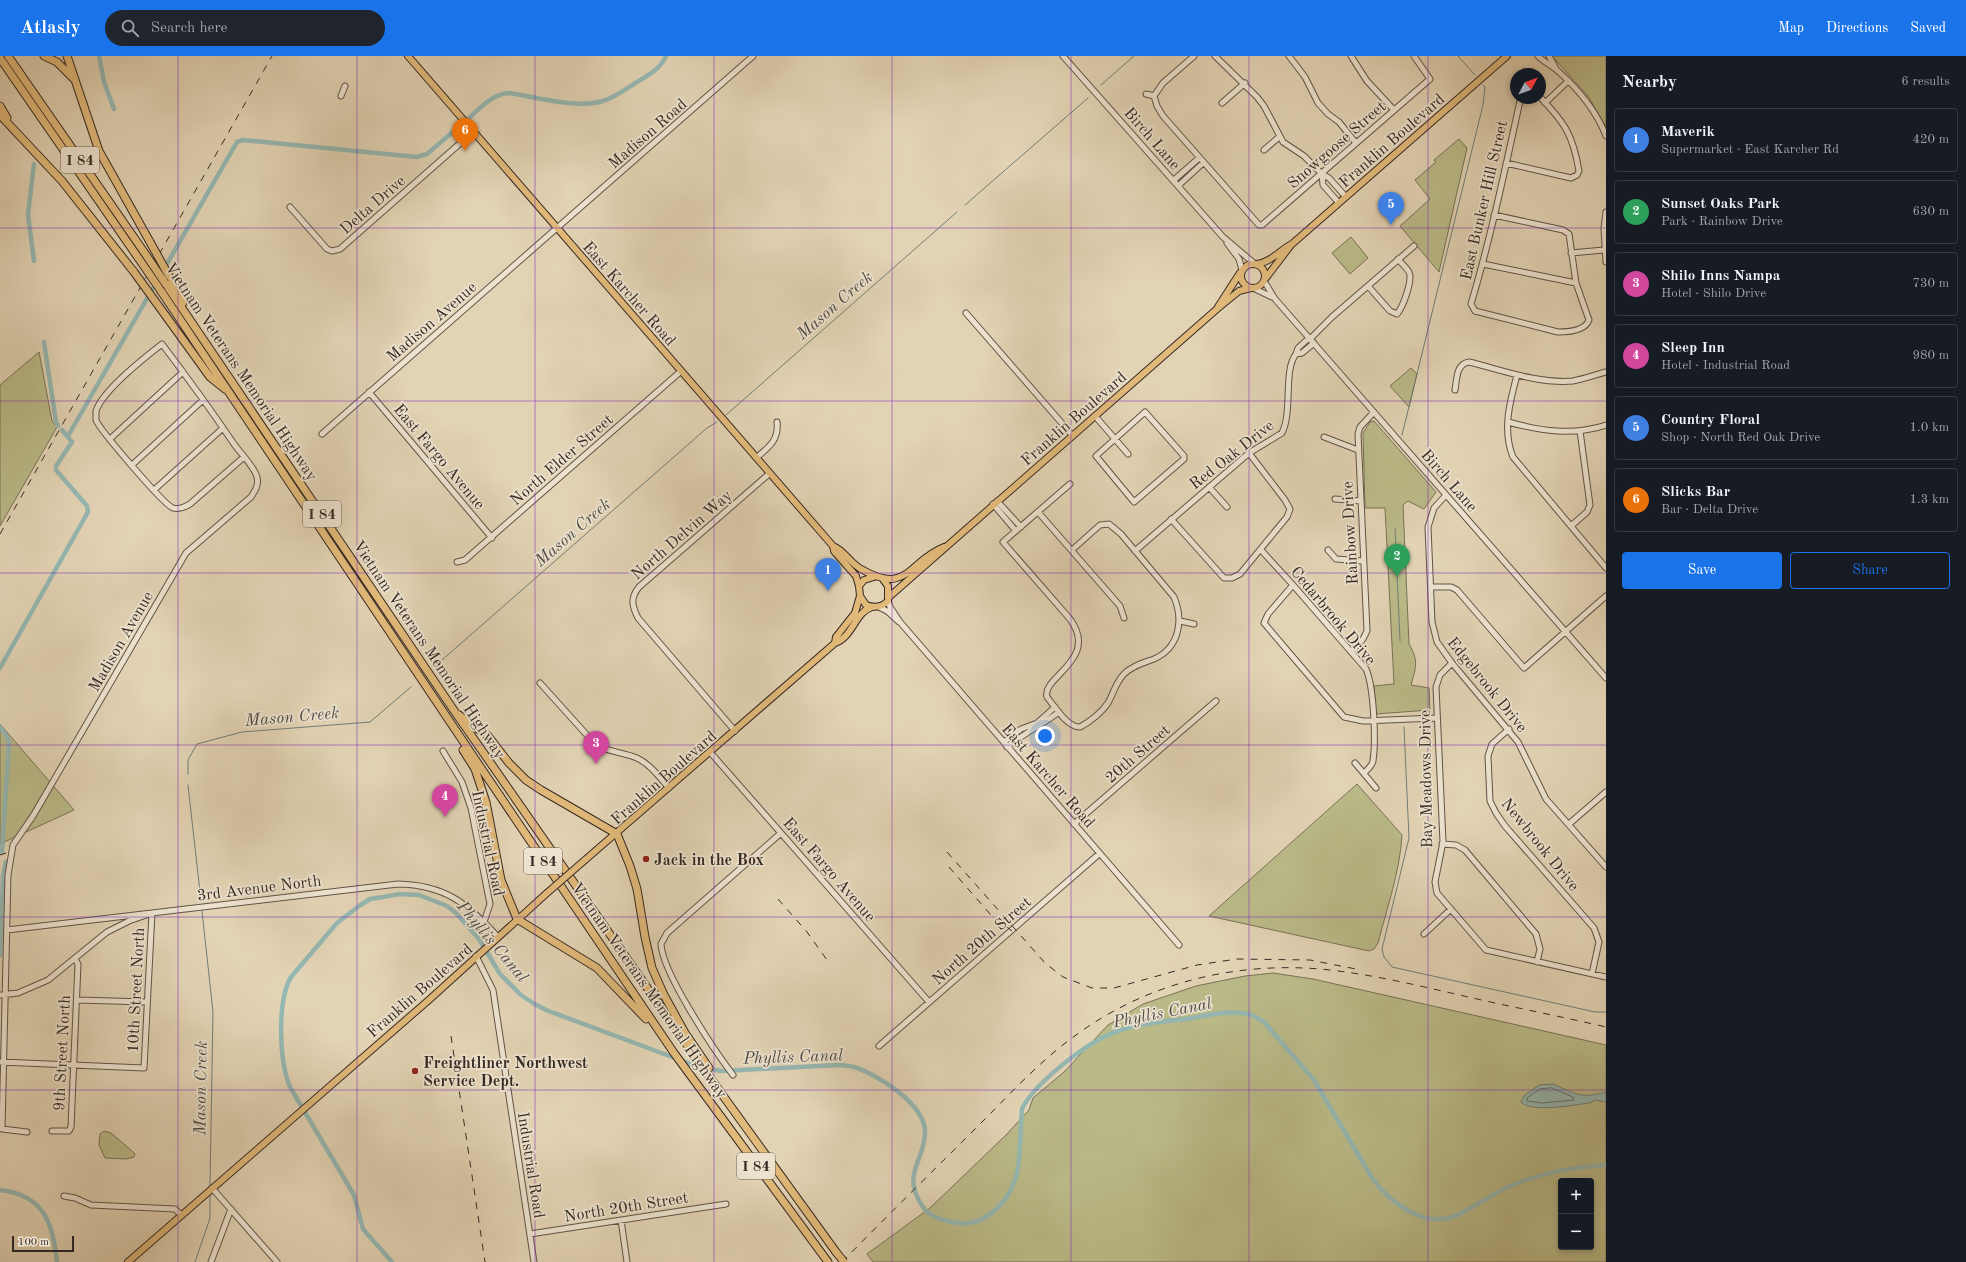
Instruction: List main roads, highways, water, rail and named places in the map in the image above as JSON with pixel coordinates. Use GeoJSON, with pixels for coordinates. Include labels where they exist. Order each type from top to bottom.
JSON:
{"type":"FeatureCollection","features":[{"type":"Feature","properties":{"kind":"highway","name":"Vietnam Veterans Memorial Highway"},"geometry":{"type":"LineString","coordinates":[[8,56],[14,71],[108,216],[231,394],[413,668],[674,1053],[688,1070],[778,1196],[827,1261]]}},
{"type":"Feature","properties":{"kind":"highway"},"geometry":{"type":"LineString","coordinates":[[44,56],[57,62],[75,80]]}},
{"type":"Feature","properties":{"kind":"highway"},"geometry":{"type":"LineString","coordinates":[[67,56],[99,150],[169,276],[189,318]]}},
{"type":"Feature","properties":{"kind":"highway","name":"Vietnam Veterans Memorial Highway"},"geometry":{"type":"LineString","coordinates":[[0,58],[14,71],[144,252],[455,712],[700,1059]]}},
{"type":"Feature","properties":{"kind":"highway"},"geometry":{"type":"LineString","coordinates":[[0,106],[21,138]]}},
{"type":"Feature","properties":{"kind":"highway"},"geometry":{"type":"LineString","coordinates":[[0,115],[82,204],[134,272],[210,377],[231,394]]}},
{"type":"Feature","properties":{"kind":"highway"},"geometry":{"type":"LineString","coordinates":[[413,668],[475,770],[492,826],[495,855],[501,880],[517,919],[596,968],[642,1014],[674,1053]]}},
{"type":"Feature","properties":{"kind":"highway"},"geometry":{"type":"LineString","coordinates":[[455,712],[488,736],[509,763],[526,780],[617,834],[630,866],[637,889],[652,968],[664,994],[700,1059],[715,1078],[748,1131]]}},
{"type":"Feature","properties":{"kind":"highway","name":"I 84"},"geometry":{"type":"LineString","coordinates":[[700,1059],[708,1075],[844,1262]]}},
{"type":"Feature","properties":{"kind":"main road","name":"East Karcher Road"},"geometry":{"type":"LineString","coordinates":[[408,56],[680,372],[833,546]]}},
{"type":"Feature","properties":{"kind":"main road","name":"Franklin Boulevard"},"geometry":{"type":"LineString","coordinates":[[1264,280],[1292,244],[1507,56]]}},
{"type":"Feature","properties":{"kind":"main road","name":"Franklin Boulevard"},"geometry":{"type":"LineString","coordinates":[[1256,264],[1267,262],[1281,250],[1292,244]]}},
{"type":"Feature","properties":{"kind":"main road"},"geometry":{"type":"LineString","coordinates":[[1256,264],[1264,272],[1264,280],[1260,286],[1252,288],[1242,282],[1241,271],[1247,265],[1256,264]]}},
{"type":"Feature","properties":{"kind":"main road","name":"Franklin Boulevard"},"geometry":{"type":"LineString","coordinates":[[1217,309],[1241,271]]}},
{"type":"Feature","properties":{"kind":"main road","name":"Franklin Boulevard"},"geometry":{"type":"LineString","coordinates":[[889,599],[930,563],[945,547],[1217,309],[1239,291],[1252,288]]}},
{"type":"Feature","properties":{"kind":"main road"},"geometry":{"type":"LineString","coordinates":[[833,546],[838,548],[856,567],[879,578],[888,586],[889,599],[876,607],[866,605],[860,596],[856,576],[834,551],[833,546]]}},
{"type":"Feature","properties":{"kind":"main road","name":"Franklin Boulevard"},"geometry":{"type":"LineString","coordinates":[[879,578],[890,580],[902,576],[937,550],[945,547]]}},
{"type":"Feature","properties":{"kind":"main road"},"geometry":{"type":"LineString","coordinates":[[859,586],[864,580],[879,578]]}},
{"type":"Feature","properties":{"kind":"main road","name":"Franklin Boulevard"},"geometry":{"type":"LineString","coordinates":[[835,643],[836,637],[854,613],[860,596]]}},
{"type":"Feature","properties":{"kind":"main road","name":"Franklin Boulevard"},"geometry":{"type":"LineString","coordinates":[[128,1262],[488,947],[517,919],[617,834],[835,643],[841,641],[864,611],[876,607]]}},
{"type":"Feature","properties":{"kind":"water"},"geometry":{"type":"Polygon","coordinates":[[[1553,1084],[1584,1095],[1606,1092],[1606,1102],[1596,1100],[1589,1103],[1543,1108],[1526,1105],[1521,1102],[1524,1096],[1539,1085],[1553,1084]]]}},
{"type":"Feature","properties":{"kind":"waterway"},"geometry":{"type":"LineString","coordinates":[[99,56],[104,82],[114,109]]}},
{"type":"Feature","properties":{"kind":"waterway"},"geometry":{"type":"LineString","coordinates":[[468,119],[492,99],[509,93],[569,103],[581,104],[603,101],[616,95],[650,74],[661,65],[666,56]]}},
{"type":"Feature","properties":{"kind":"waterway","name":"Mason Creek"},"geometry":{"type":"LineString","coordinates":[[1101,85],[1134,56]]}},
{"type":"Feature","properties":{"kind":"waterway"},"geometry":{"type":"LineString","coordinates":[[1458,56],[1475,75]]}},
{"type":"Feature","properties":{"kind":"waterway"},"geometry":{"type":"LineString","coordinates":[[1402,435],[1483,105],[1485,87],[1483,85]]}},
{"type":"Feature","properties":{"kind":"waterway","name":"Mason Creek"},"geometry":{"type":"LineString","coordinates":[[965,205],[1088,98]]}},
{"type":"Feature","properties":{"kind":"waterway"},"geometry":{"type":"LineString","coordinates":[[68,436],[237,142],[243,140],[417,157],[427,154],[462,124]]}},
{"type":"Feature","properties":{"kind":"waterway"},"geometry":{"type":"LineString","coordinates":[[34,164],[28,214],[34,261]]}},
{"type":"Feature","properties":{"kind":"waterway","name":"Mason Creek"},"geometry":{"type":"LineString","coordinates":[[726,415],[957,212]]}},
{"type":"Feature","properties":{"kind":"waterway"},"geometry":{"type":"LineString","coordinates":[[44,342],[56,422],[58,426]]}},
{"type":"Feature","properties":{"kind":"waterway","name":"Mason Creek"},"geometry":{"type":"LineString","coordinates":[[442,660],[707,428],[717,422]]}},
{"type":"Feature","properties":{"kind":"waterway"},"geometry":{"type":"LineString","coordinates":[[0,668],[88,512],[87,506],[56,470],[56,466],[72,442],[62,430]]}},
{"type":"Feature","properties":{"kind":"waterway"},"geometry":{"type":"LineString","coordinates":[[1395,528],[1400,641]]}},
{"type":"Feature","properties":{"kind":"waterway","name":"Mason Creek"},"geometry":{"type":"LineString","coordinates":[[188,774],[188,760],[197,744],[242,732],[370,722],[411,687]]}},
{"type":"Feature","properties":{"kind":"waterway"},"geometry":{"type":"LineString","coordinates":[[0,727],[9,742],[2,852]]}},
{"type":"Feature","properties":{"kind":"waterway"},"geometry":{"type":"LineString","coordinates":[[1404,727],[1409,838],[1382,949],[1384,957],[1392,967],[1595,1012],[1606,1012]]}},
{"type":"Feature","properties":{"kind":"waterway","name":"Mason Creek"},"geometry":{"type":"LineString","coordinates":[[188,785],[201,901]]}},
{"type":"Feature","properties":{"kind":"waterway"},"geometry":{"type":"LineString","coordinates":[[0,955],[3,876],[6,862]]}},
{"type":"Feature","properties":{"kind":"waterway","name":"Phyllis Canal"},"geometry":{"type":"LineString","coordinates":[[392,1262],[363,1229],[354,1195],[290,1087],[286,1076],[281,1031],[283,1001],[286,988],[291,977],[337,923],[370,899],[400,894],[419,895],[447,906],[456,913],[479,939],[500,974],[521,995],[546,1010],[699,1067],[722,1071],[841,1065],[854,1067],[887,1083],[909,1101],[923,1121],[925,1132],[924,1142],[915,1168],[914,1177],[916,1196],[926,1211],[934,1216],[948,1221],[958,1223],[979,1221],[988,1216],[1003,1201],[1014,1183],[1017,1173],[1022,1109],[1036,1089],[1072,1058],[1096,1041],[1126,1028],[1223,1013],[1247,1014],[1264,1022],[1314,1080],[1372,1178],[1379,1187],[1397,1204],[1419,1216],[1431,1219],[1443,1219],[1455,1216],[1501,1190],[1520,1182],[1544,1174],[1569,1169],[1606,1165]]}},
{"type":"Feature","properties":{"kind":"waterway","name":"Mason Creek"},"geometry":{"type":"LineString","coordinates":[[202,911],[213,1012],[210,1186]]}},
{"type":"Feature","properties":{"kind":"waterway","name":"Phyllis Canal"},"geometry":{"type":"LineString","coordinates":[[0,1190],[15,1193],[27,1198],[44,1213],[53,1235],[57,1262]]}},
{"type":"Feature","properties":{"kind":"waterway","name":"Mason Creek"},"geometry":{"type":"LineString","coordinates":[[195,1262],[210,1218],[210,1193]]}},
{"type":"Feature","properties":{"kind":"railway"},"geometry":{"type":"LineString","coordinates":[[0,534],[272,56]]}},
{"type":"Feature","properties":{"kind":"railway"},"geometry":{"type":"LineString","coordinates":[[947,852],[1045,963],[1063,977],[1092,988],[1114,988],[1197,965],[1237,959],[1310,960],[1356,969]]}},
{"type":"Feature","properties":{"kind":"railway"},"geometry":{"type":"LineString","coordinates":[[0,855],[6,853]]}},
{"type":"Feature","properties":{"kind":"railway"},"geometry":{"type":"LineString","coordinates":[[949,867],[990,914],[1012,931]]}},
{"type":"Feature","properties":{"kind":"railway"},"geometry":{"type":"LineString","coordinates":[[778,899],[807,932],[827,960]]}},
{"type":"Feature","properties":{"kind":"railway"},"geometry":{"type":"LineString","coordinates":[[842,1262],[1047,1058],[1072,1038],[1101,1019],[1131,1002],[1162,989],[1195,979],[1228,972],[1296,968],[1330,970],[1397,981],[1606,1027]]}},
{"type":"Feature","properties":{"kind":"railway"},"geometry":{"type":"LineString","coordinates":[[451,1036],[485,1262]]}},
{"type":"Feature","properties":{"kind":"place","name":"Slicks Bar"},"geometry":{"type":"Point","coordinates":[465,151]}},
{"type":"Feature","properties":{"kind":"place","name":"Country Floral"},"geometry":{"type":"Point","coordinates":[1391,225]}},
{"type":"Feature","properties":{"kind":"place","name":"Sunset Oaks Park"},"geometry":{"type":"Point","coordinates":[1397,577]}},
{"type":"Feature","properties":{"kind":"place","name":"Maverik"},"geometry":{"type":"Point","coordinates":[828,591]}},
{"type":"Feature","properties":{"kind":"place","name":"Shilo Inns Nampa"},"geometry":{"type":"Point","coordinates":[596,764]}},
{"type":"Feature","properties":{"kind":"place","name":"Sleep Inn"},"geometry":{"type":"Point","coordinates":[445,817]}},
{"type":"Feature","properties":{"kind":"place","name":"Jack in the Box"},"geometry":{"type":"Point","coordinates":[646,859]}},
{"type":"Feature","properties":{"kind":"place","name":"Freightliner Northwest Service Dept."},"geometry":{"type":"Point","coordinates":[415,1071]}}]}
